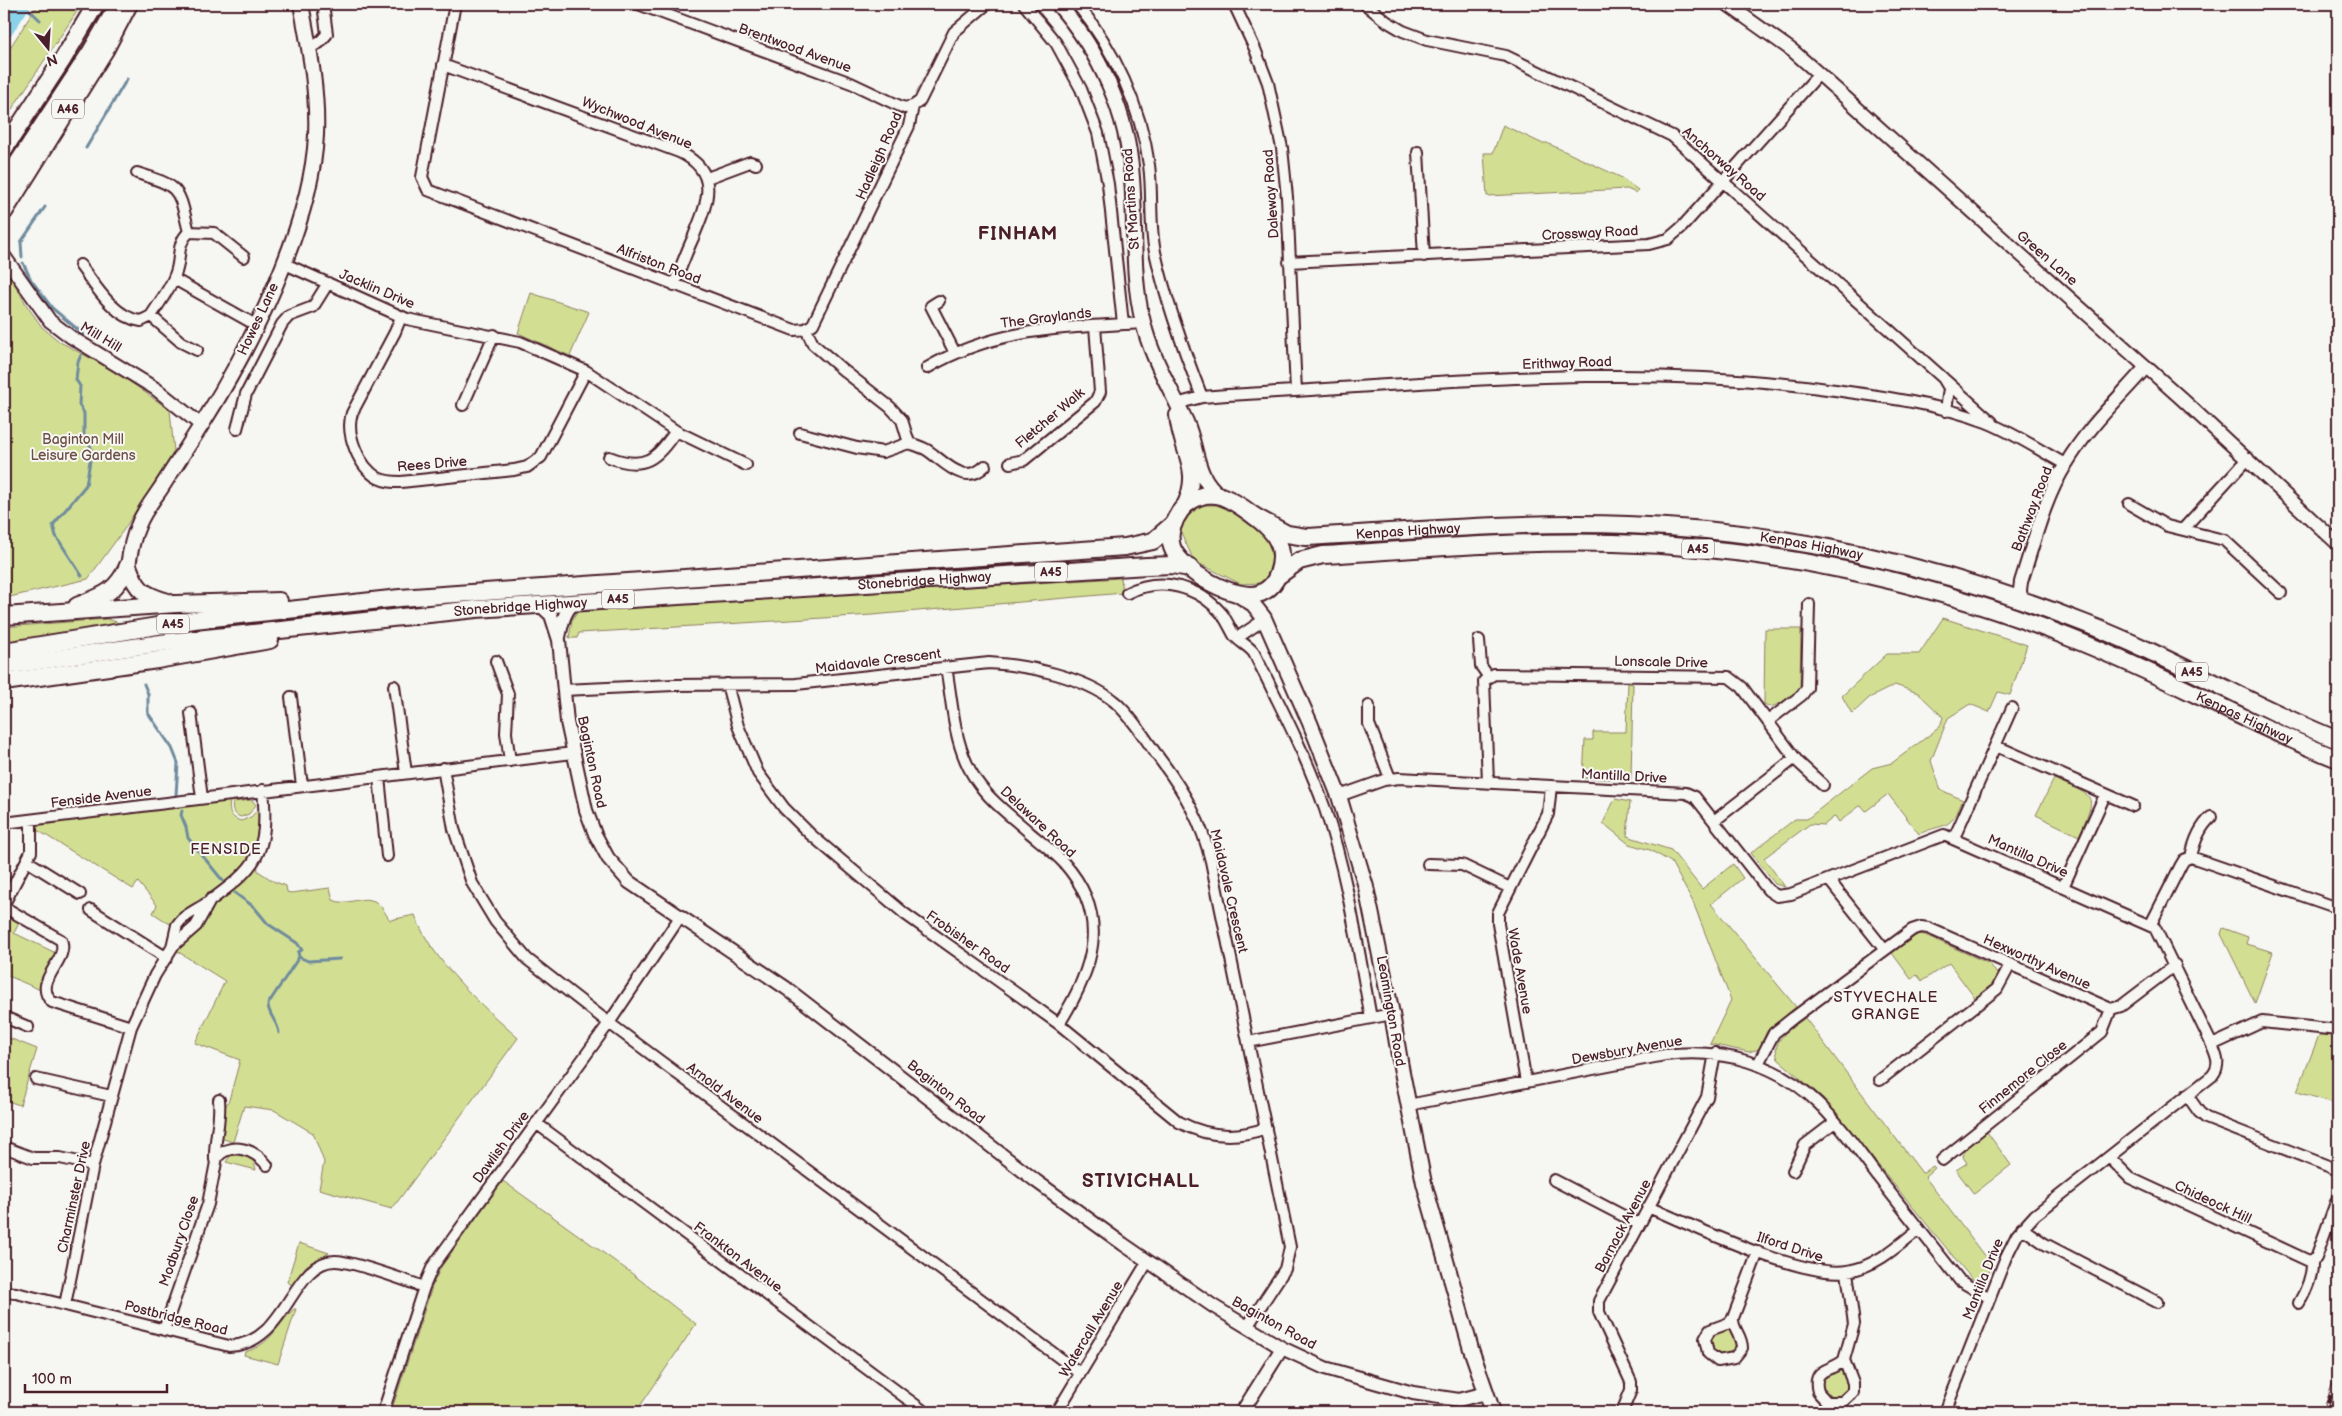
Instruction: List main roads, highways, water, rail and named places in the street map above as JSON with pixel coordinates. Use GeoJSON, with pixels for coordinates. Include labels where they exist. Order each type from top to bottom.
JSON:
{"type":"FeatureCollection","features":[{"type":"Feature","properties":{"kind":"highway","name":"A46"},"geometry":{"type":"LineString","coordinates":[[4,132],[43,79],[63,59],[96,4]]}},
{"type":"Feature","properties":{"kind":"highway","name":"A46"},"geometry":{"type":"LineString","coordinates":[[4,198],[33,140],[90,53],[118,4]]}},
{"type":"Feature","properties":{"kind":"highway","name":"A46"},"geometry":{"type":"LineString","coordinates":[[4,212],[105,50],[129,4]]}},
{"type":"Feature","properties":{"kind":"highway"},"geometry":{"type":"LineString","coordinates":[[4,149],[63,59]]}},
{"type":"Feature","properties":{"kind":"highway"},"geometry":{"type":"LineString","coordinates":[[4,184],[33,140]]}},
{"type":"Feature","properties":{"kind":"highway"},"geometry":{"type":"LineString","coordinates":[[1220,496],[1254,516],[1272,533],[1280,546],[1282,560],[1275,581],[1258,594],[1236,594],[1181,562],[1172,546],[1170,538],[1174,523],[1183,508],[1197,497],[1220,496]]}},
{"type":"Feature","properties":{"kind":"highway","name":"Kenpas Highway"},"geometry":{"type":"LineString","coordinates":[[1254,516],[1287,534],[1306,537],[1565,524],[1661,526],[1742,534],[1863,555],[1965,582],[2086,623],[2268,711],[2338,740]]}},
{"type":"Feature","properties":{"kind":"highway","name":"Stonebridge Highway"},"geometry":{"type":"LineString","coordinates":[[4,650],[194,620],[343,603],[550,586],[1125,548],[1153,541],[1174,523]]}},
{"type":"Feature","properties":{"kind":"highway","name":"Kenpas Highway"},"geometry":{"type":"LineString","coordinates":[[1275,581],[1299,561],[1323,555],[1565,542],[1676,546],[1817,564],[1897,582],[1966,601],[2068,636],[2286,738],[2338,759]]}},
{"type":"Feature","properties":{"kind":"highway","name":"Stonebridge Highway"},"geometry":{"type":"LineString","coordinates":[[4,666],[168,642],[326,624],[539,604],[1172,564],[1190,568]]}},
{"type":"Feature","properties":{"kind":"highway"},"geometry":{"type":"LineString","coordinates":[[128,566],[132,577],[143,593],[151,598],[176,604]]}},
{"type":"Feature","properties":{"kind":"highway"},"geometry":{"type":"LineString","coordinates":[[63,612],[110,592],[123,576],[128,566]]}},
{"type":"Feature","properties":{"kind":"highway","name":"A45"},"geometry":{"type":"LineString","coordinates":[[4,616],[176,604],[298,600],[343,603]]}},
{"type":"Feature","properties":{"kind":"highway"},"geometry":{"type":"LineString","coordinates":[[2021,600],[2031,612],[2078,632],[2109,654]]}},
{"type":"Feature","properties":{"kind":"highway"},"geometry":{"type":"LineString","coordinates":[[4,682],[166,658],[275,639],[326,624]]}},
{"type":"Feature","properties":{"kind":"main road","name":"Howes Lane"},"geometry":{"type":"LineString","coordinates":[[128,566],[132,541],[141,518],[202,425],[234,371],[283,262],[303,206],[314,159],[316,111],[309,48],[300,4]]}},
{"type":"Feature","properties":{"kind":"main road","name":"St Martins Road"},"geometry":{"type":"LineString","coordinates":[[1058,4],[1083,36],[1101,66],[1113,94],[1123,128],[1132,173],[1135,275],[1143,323],[1176,404],[1186,422],[1202,477],[1220,496]]}},
{"type":"Feature","properties":{"kind":"main road","name":"St Martins Road"},"geometry":{"type":"LineString","coordinates":[[1176,404],[1178,426],[1192,477],[1188,498],[1183,508]]}},
{"type":"Feature","properties":{"kind":"main road"},"geometry":{"type":"LineString","coordinates":[[1265,618],[1268,595],[1275,581]]}},
{"type":"Feature","properties":{"kind":"main road","name":"Leamington Road"},"geometry":{"type":"LineString","coordinates":[[1236,594],[1253,604],[1265,618],[1339,796],[1366,887],[1424,1183],[1493,1412]]}},
{"type":"Feature","properties":{"kind":"waterway"},"geometry":{"type":"LineString","coordinates":[[4,30],[21,4]]}},
{"type":"Feature","properties":{"kind":"waterway"},"geometry":{"type":"LineString","coordinates":[[23,4],[40,20]]}},
{"type":"Feature","properties":{"kind":"waterway"},"geometry":{"type":"LineString","coordinates":[[86,148],[127,79]]}},
{"type":"Feature","properties":{"kind":"waterway"},"geometry":{"type":"LineString","coordinates":[[22,257],[21,242],[45,207]]}},
{"type":"Feature","properties":{"kind":"waterway"},"geometry":{"type":"LineString","coordinates":[[23,263],[31,280],[52,308],[82,333],[85,341]]}},
{"type":"Feature","properties":{"kind":"waterway"},"geometry":{"type":"LineString","coordinates":[[81,355],[78,362],[76,380],[80,386],[79,405],[84,413],[84,437],[91,447],[91,455],[86,485],[53,525],[56,536],[82,576]]}},
{"type":"Feature","properties":{"kind":"waterway"},"geometry":{"type":"LineString","coordinates":[[144,684],[148,694],[148,713],[172,748],[178,763],[176,795]]}},
{"type":"Feature","properties":{"kind":"waterway"},"geometry":{"type":"LineString","coordinates":[[182,811],[181,815],[188,838],[223,881]]}},
{"type":"Feature","properties":{"kind":"waterway"},"geometry":{"type":"LineString","coordinates":[[235,893],[254,907],[268,924],[297,943],[302,950],[298,952],[299,957],[308,961],[340,959]]}},
{"type":"Feature","properties":{"kind":"waterway"},"geometry":{"type":"LineString","coordinates":[[279,1033],[268,1004],[299,957]]}},
{"type":"Feature","properties":{"kind":"railway"},"geometry":{"type":"LineString","coordinates":[[2325,1412],[2338,1374]]}},
{"type":"Feature","properties":{"kind":"district","name":"FINHAM"},"geometry":{"type":"Point","coordinates":[1018,234]}},
{"type":"Feature","properties":{"kind":"district","name":"FENSIDE"},"geometry":{"type":"Point","coordinates":[226,849]}},
{"type":"Feature","properties":{"kind":"district","name":"STYVECHALE GRANGE"},"geometry":{"type":"Point","coordinates":[1886,1006]}},
{"type":"Feature","properties":{"kind":"district","name":"STIVICHALL"},"geometry":{"type":"Point","coordinates":[1141,1181]}},
{"type":"Feature","properties":{"kind":"park label","name":"Baginton Mill Leisure Gardens"},"geometry":{"type":"Point","coordinates":[83,448]}}]}
